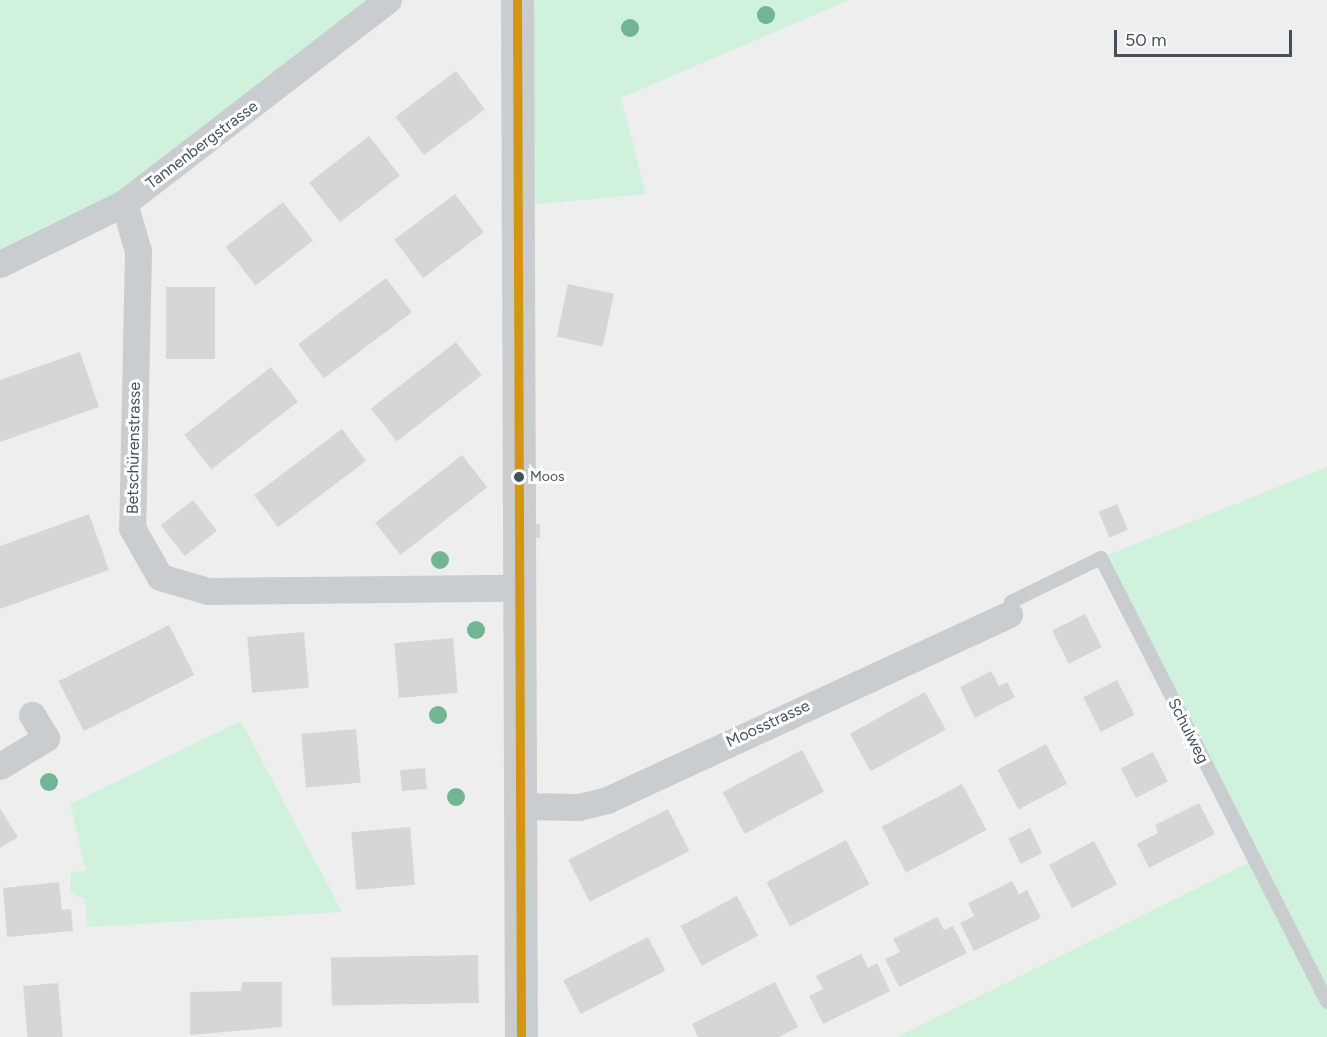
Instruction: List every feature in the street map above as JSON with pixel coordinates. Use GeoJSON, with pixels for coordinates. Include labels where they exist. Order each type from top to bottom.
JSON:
{"type":"FeatureCollection","features":[{"type":"Feature","properties":{"kind":"street","name":"Tannenbergstrasse"},"geometry":{"type":"LineString","coordinates":[[0,264],[124,203],[388,0]]}},
{"type":"Feature","properties":{"kind":"street"},"geometry":{"type":"LineString","coordinates":[[517,0],[521,1037]]}},
{"type":"Feature","properties":{"kind":"street","name":"Betschürenstrasse"},"geometry":{"type":"LineString","coordinates":[[124,203],[138,251],[132,528],[160,577],[208,591],[520,588]]}},
{"type":"Feature","properties":{"kind":"street","name":"Moosstrasse"},"geometry":{"type":"LineString","coordinates":[[521,806],[570,808],[607,800],[1009,614]]}},
{"type":"Feature","properties":{"kind":"street"},"geometry":{"type":"LineString","coordinates":[[0,766],[46,738],[32,715]]}},
{"type":"Feature","properties":{"kind":"lane","name":"Schulweg"},"geometry":{"type":"LineString","coordinates":[[1009,614],[1011,602],[1101,558],[1327,1002]]}},
{"type":"Feature","properties":{"kind":"green space"},"geometry":{"type":"Polygon","coordinates":[[[0,0],[388,0],[242,116],[0,264],[0,0]]]}},
{"type":"Feature","properties":{"kind":"green space"},"geometry":{"type":"Polygon","coordinates":[[[517,0],[850,0],[621,98],[646,194],[518,206],[517,0]]]}},
{"type":"Feature","properties":{"kind":"green space"},"geometry":{"type":"Polygon","coordinates":[[[1327,467],[1327,1037],[897,1037],[1254,860],[1101,558],[1327,467]]]}},
{"type":"Feature","properties":{"kind":"green space"},"geometry":{"type":"Polygon","coordinates":[[[241,721],[342,912],[87,927],[85,899],[70,893],[71,872],[86,871],[70,804],[241,721]]]}},
{"type":"Feature","properties":{"kind":"building"},"geometry":{"type":"Polygon","coordinates":[[[456,71],[485,109],[424,155],[395,117],[456,71]]]}},
{"type":"Feature","properties":{"kind":"building"},"geometry":{"type":"Polygon","coordinates":[[[369,136],[400,175],[340,222],[309,183],[369,136]]]}},
{"type":"Feature","properties":{"kind":"building"},"geometry":{"type":"Polygon","coordinates":[[[455,194],[484,232],[423,278],[394,240],[455,194]]]}},
{"type":"Feature","properties":{"kind":"building"},"geometry":{"type":"Polygon","coordinates":[[[283,202],[313,241],[256,286],[225,247],[283,202]]]}},
{"type":"Feature","properties":{"kind":"building"},"geometry":{"type":"Polygon","coordinates":[[[386,278],[412,312],[324,379],[298,344],[386,278]]]}},
{"type":"Feature","properties":{"kind":"building"},"geometry":{"type":"Polygon","coordinates":[[[568,284],[614,294],[603,347],[557,337],[568,284]]]}},
{"type":"Feature","properties":{"kind":"building"},"geometry":{"type":"Polygon","coordinates":[[[166,287],[215,287],[215,359],[166,359],[166,287]]]}},
{"type":"Feature","properties":{"kind":"building"},"geometry":{"type":"Polygon","coordinates":[[[456,342],[482,375],[397,442],[371,408],[456,342]]]}},
{"type":"Feature","properties":{"kind":"building"},"geometry":{"type":"Polygon","coordinates":[[[80,352],[99,407],[0,442],[0,380],[80,352]]]}},
{"type":"Feature","properties":{"kind":"building"},"geometry":{"type":"Polygon","coordinates":[[[271,367],[298,402],[211,469],[184,435],[271,367]]]}},
{"type":"Feature","properties":{"kind":"building"},"geometry":{"type":"Polygon","coordinates":[[[342,429],[366,461],[278,527],[254,495],[342,429]]]}},
{"type":"Feature","properties":{"kind":"building"},"geometry":{"type":"Polygon","coordinates":[[[462,455],[487,487],[401,555],[375,523],[462,455]]]}},
{"type":"Feature","properties":{"kind":"building"},"geometry":{"type":"Polygon","coordinates":[[[193,500],[217,531],[185,556],[161,525],[193,500]]]}},
{"type":"Feature","properties":{"kind":"building"},"geometry":{"type":"Polygon","coordinates":[[[1117,504],[1128,530],[1110,538],[1099,512],[1117,504]]]}},
{"type":"Feature","properties":{"kind":"building"},"geometry":{"type":"Polygon","coordinates":[[[89,514],[109,570],[0,609],[0,546],[89,514]]]}},
{"type":"Feature","properties":{"kind":"building"},"geometry":{"type":"Polygon","coordinates":[[[533,524],[540,524],[540,538],[534,538],[533,524]]]}},
{"type":"Feature","properties":{"kind":"building"},"geometry":{"type":"Polygon","coordinates":[[[1085,614],[1102,647],[1069,664],[1052,631],[1085,614]]]}},
{"type":"Feature","properties":{"kind":"building"},"geometry":{"type":"Polygon","coordinates":[[[169,625],[194,675],[84,731],[59,681],[169,625]]]}},
{"type":"Feature","properties":{"kind":"building"},"geometry":{"type":"Polygon","coordinates":[[[304,632],[309,688],[252,693],[247,637],[304,632]]]}},
{"type":"Feature","properties":{"kind":"building"},"geometry":{"type":"Polygon","coordinates":[[[453,638],[458,693],[399,698],[394,643],[453,638]]]}},
{"type":"Feature","properties":{"kind":"building"},"geometry":{"type":"Polygon","coordinates":[[[991,671],[999,686],[1007,682],[1015,697],[975,718],[960,687],[991,671]]]}},
{"type":"Feature","properties":{"kind":"building"},"geometry":{"type":"Polygon","coordinates":[[[1117,680],[1135,715],[1101,732],[1083,697],[1117,680]]]}},
{"type":"Feature","properties":{"kind":"building"},"geometry":{"type":"Polygon","coordinates":[[[925,692],[946,730],[871,771],[850,734],[925,692]]]}},
{"type":"Feature","properties":{"kind":"building"},"geometry":{"type":"Polygon","coordinates":[[[356,729],[361,783],[306,788],[301,734],[356,729]]]}},
{"type":"Feature","properties":{"kind":"building"},"geometry":{"type":"Polygon","coordinates":[[[1046,744],[1067,784],[1019,810],[997,770],[1046,744]]]}},
{"type":"Feature","properties":{"kind":"building"},"geometry":{"type":"Polygon","coordinates":[[[802,750],[824,791],[745,834],[723,792],[802,750]]]}},
{"type":"Feature","properties":{"kind":"building"},"geometry":{"type":"Polygon","coordinates":[[[1153,752],[1168,781],[1136,798],[1121,768],[1153,752]]]}},
{"type":"Feature","properties":{"kind":"building"},"geometry":{"type":"Polygon","coordinates":[[[425,768],[427,789],[402,791],[400,770],[425,768]]]}},
{"type":"Feature","properties":{"kind":"building"},"geometry":{"type":"Polygon","coordinates":[[[962,784],[986,830],[906,873],[882,827],[962,784]]]}},
{"type":"Feature","properties":{"kind":"building"},"geometry":{"type":"Polygon","coordinates":[[[1199,803],[1215,834],[1149,868],[1137,844],[1158,833],[1155,825],[1199,803]]]}},
{"type":"Feature","properties":{"kind":"building"},"geometry":{"type":"Polygon","coordinates":[[[0,808],[18,837],[0,848],[0,808]]]}},
{"type":"Feature","properties":{"kind":"building"},"geometry":{"type":"Polygon","coordinates":[[[668,809],[689,851],[590,902],[568,860],[668,809]]]}},
{"type":"Feature","properties":{"kind":"building"},"geometry":{"type":"Polygon","coordinates":[[[410,827],[415,885],[356,890],[351,832],[410,827]]]}},
{"type":"Feature","properties":{"kind":"building"},"geometry":{"type":"Polygon","coordinates":[[[1030,828],[1042,853],[1021,864],[1008,839],[1030,828]]]}},
{"type":"Feature","properties":{"kind":"building"},"geometry":{"type":"Polygon","coordinates":[[[846,840],[869,884],[790,926],[767,882],[846,840]]]}},
{"type":"Feature","properties":{"kind":"building"},"geometry":{"type":"Polygon","coordinates":[[[1094,841],[1117,884],[1072,908],[1049,865],[1094,841]]]}},
{"type":"Feature","properties":{"kind":"building"},"geometry":{"type":"Polygon","coordinates":[[[1012,881],[1019,894],[1027,890],[1041,918],[974,951],[960,923],[974,916],[968,903],[1012,881]]]}},
{"type":"Feature","properties":{"kind":"building"},"geometry":{"type":"Polygon","coordinates":[[[59,882],[62,910],[71,909],[73,931],[7,937],[3,888],[59,882]]]}},
{"type":"Feature","properties":{"kind":"building"},"geometry":{"type":"Polygon","coordinates":[[[737,896],[758,936],[702,966],[680,926],[737,896]]]}},
{"type":"Feature","properties":{"kind":"building"},"geometry":{"type":"Polygon","coordinates":[[[937,917],[944,930],[953,926],[967,953],[899,987],[885,959],[900,952],[893,939],[937,917]]]}},
{"type":"Feature","properties":{"kind":"building"},"geometry":{"type":"Polygon","coordinates":[[[648,937],[665,971],[581,1014],[563,980],[648,937]]]}},
{"type":"Feature","properties":{"kind":"building"},"geometry":{"type":"Polygon","coordinates":[[[861,954],[868,968],[877,963],[890,991],[823,1024],[809,996],[823,989],[816,976],[861,954]]]}},
{"type":"Feature","properties":{"kind":"building"},"geometry":{"type":"Polygon","coordinates":[[[478,955],[479,1003],[332,1006],[331,958],[478,955]]]}},
{"type":"Feature","properties":{"kind":"building"},"geometry":{"type":"Polygon","coordinates":[[[242,982],[282,982],[282,1027],[190,1035],[190,992],[241,991],[242,982]]]}},
{"type":"Feature","properties":{"kind":"building"},"geometry":{"type":"Polygon","coordinates":[[[775,982],[798,1027],[779,1037],[698,1037],[692,1024],[775,982]]]}},
{"type":"Feature","properties":{"kind":"building"},"geometry":{"type":"Polygon","coordinates":[[[58,983],[63,1037],[28,1037],[23,986],[58,983]]]}},
{"type":"Feature","properties":{"kind":"transit line"},"geometry":{"type":"LineString","coordinates":[[517,0],[521,1037]]}},
{"type":"Feature","properties":{"kind":"place","name":"Moos"},"geometry":{"type":"Point","coordinates":[519,477]}}]}
